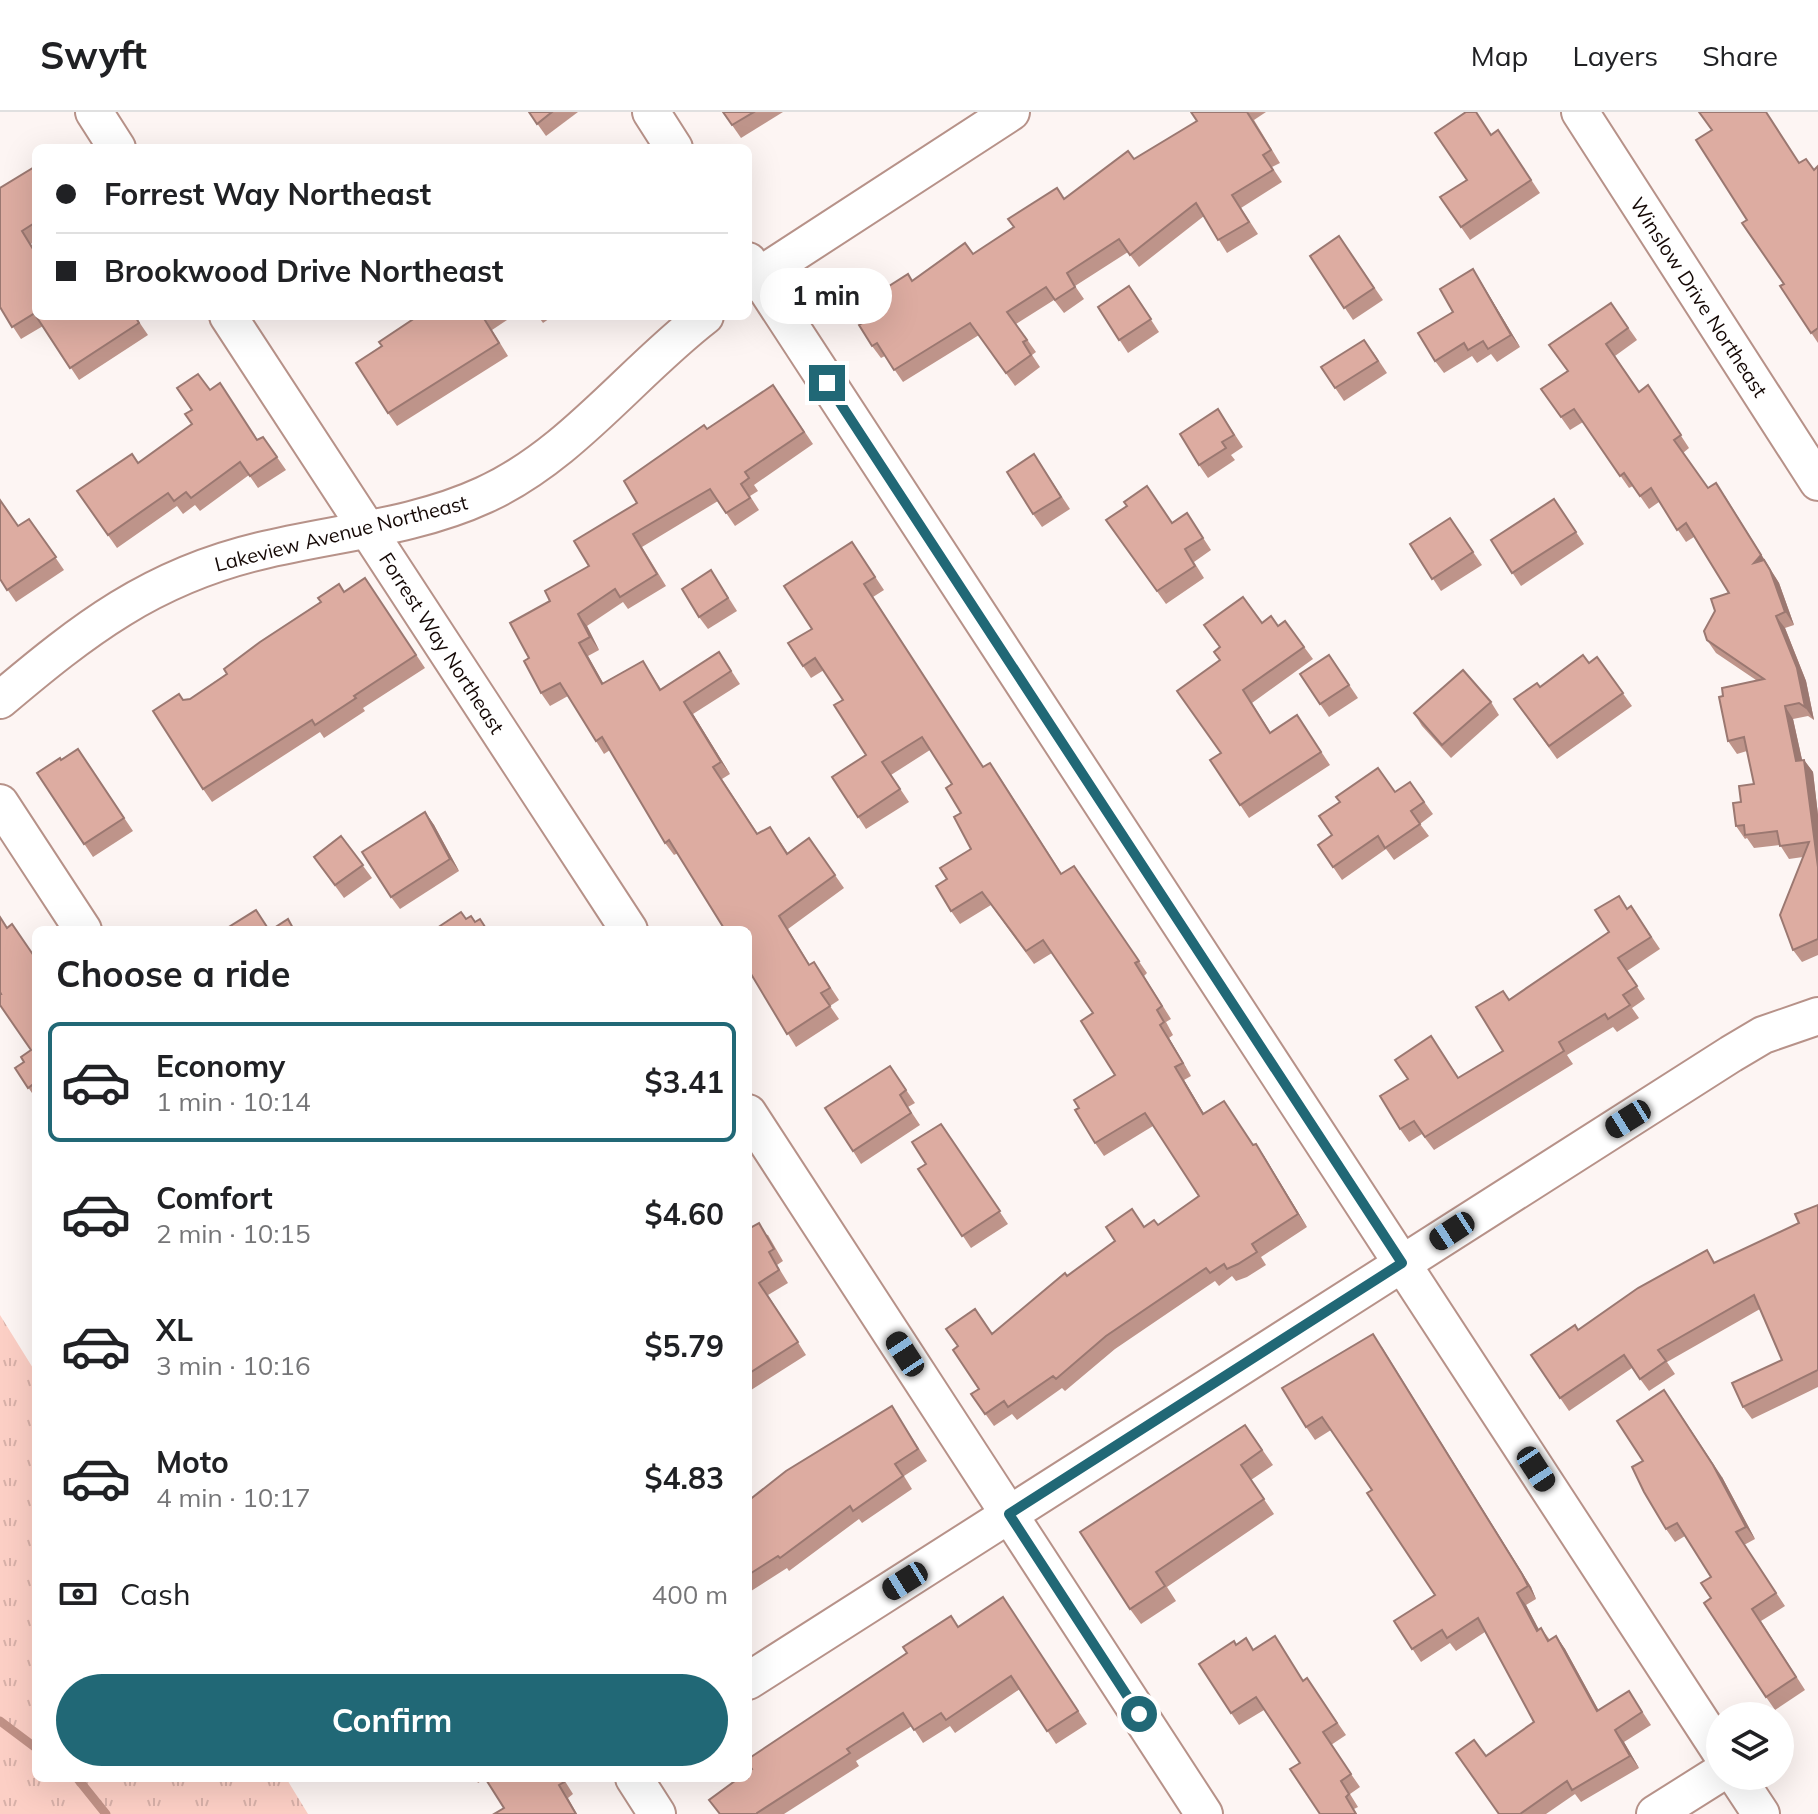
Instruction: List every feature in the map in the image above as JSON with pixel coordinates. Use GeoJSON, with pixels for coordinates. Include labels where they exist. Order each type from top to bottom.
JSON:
{"type":"FeatureCollection","features":[{"type":"Feature","properties":{"kind":"street"},"geometry":{"type":"LineString","coordinates":[[94,112],[114,144]]}},
{"type":"Feature","properties":{"kind":"street"},"geometry":{"type":"LineString","coordinates":[[651,112],[671,144]]}},
{"type":"Feature","properties":{"kind":"street"},"geometry":{"type":"LineString","coordinates":[[752,273],[1011,112]]}},
{"type":"Feature","properties":{"kind":"street","name":"Winslow Drive Northeast"},"geometry":{"type":"LineString","coordinates":[[1580,112],[1818,482]]}},
{"type":"Feature","properties":{"kind":"street"},"geometry":{"type":"LineString","coordinates":[[752,276],[1706,1730]]}},
{"type":"Feature","properties":{"kind":"street","name":"Forrest Way Northeast"},"geometry":{"type":"LineString","coordinates":[[231,320],[626,926]]}},
{"type":"Feature","properties":{"kind":"street","name":"Lakeview Avenue Northeast"},"geometry":{"type":"LineString","coordinates":[[0,700],[79,633],[142,594],[186,574],[257,552],[450,509],[521,474],[700,320]]}},
{"type":"Feature","properties":{"kind":"street"},"geometry":{"type":"LineString","coordinates":[[0,803],[80,926]]}},
{"type":"Feature","properties":{"kind":"street"},"geometry":{"type":"LineString","coordinates":[[752,1678],[1731,1054],[1763,1035],[1818,1016]]}},
{"type":"Feature","properties":{"kind":"street"},"geometry":{"type":"LineString","coordinates":[[752,1119],[1204,1814]]}},
{"type":"Feature","properties":{"kind":"street"},"geometry":{"type":"LineString","coordinates":[[637,1782],[657,1814]]}},
{"type":"Feature","properties":{"kind":"street"},"geometry":{"type":"LineString","coordinates":[[1655,1814],[1706,1782]]}},
{"type":"Feature","properties":{"kind":"street"},"geometry":{"type":"LineString","coordinates":[[1745,1790],[1761,1814]]}},
{"type":"Feature","properties":{"kind":"green space"},"geometry":{"type":"Polygon","coordinates":[[[0,1315],[32,1367],[32,1782],[288,1782],[308,1814],[0,1814],[0,1315]]]}},
{"type":"Feature","properties":{"kind":"building"},"geometry":{"type":"Polygon","coordinates":[[[529,112],[552,112],[537,124],[529,112]]]}},
{"type":"Feature","properties":{"kind":"building"},"geometry":{"type":"Polygon","coordinates":[[[723,112],[754,112],[732,125],[723,112]]]}},
{"type":"Feature","properties":{"kind":"building"},"geometry":{"type":"Polygon","coordinates":[[[1191,112],[1247,112],[1271,150],[1263,155],[1273,170],[1232,195],[1249,222],[1218,240],[1196,203],[1130,255],[1119,239],[1067,273],[1075,287],[1055,300],[1046,287],[1007,312],[1027,340],[1023,342],[1031,355],[1006,373],[970,323],[894,370],[877,343],[872,346],[859,325],[873,317],[864,302],[908,274],[912,281],[965,243],[973,254],[1014,227],[1008,219],[1057,188],[1064,199],[1128,151],[1134,159],[1197,121],[1191,112]]]}},
{"type":"Feature","properties":{"kind":"building"},"geometry":{"type":"Polygon","coordinates":[[[1466,112],[1476,112],[1491,135],[1498,130],[1531,180],[1461,227],[1440,197],[1467,180],[1435,133],[1466,112]]]}},
{"type":"Feature","properties":{"kind":"building"},"geometry":{"type":"Polygon","coordinates":[[[1699,112],[1766,112],[1799,163],[1806,159],[1814,170],[1818,166],[1818,328],[1811,333],[1780,286],[1784,284],[1742,223],[1747,220],[1696,140],[1712,130],[1699,112]]]}},
{"type":"Feature","properties":{"kind":"building"},"geometry":{"type":"Polygon","coordinates":[[[32,168],[32,225],[22,231],[32,247],[32,315],[12,327],[0,307],[0,188],[32,168]]]}},
{"type":"Feature","properties":{"kind":"building"},"geometry":{"type":"Polygon","coordinates":[[[1339,236],[1374,288],[1344,308],[1310,256],[1339,236]]]}},
{"type":"Feature","properties":{"kind":"building"},"geometry":{"type":"Polygon","coordinates":[[[1473,269],[1511,335],[1488,349],[1483,341],[1468,350],[1464,343],[1435,361],[1418,333],[1453,312],[1440,289],[1473,269]]]}},
{"type":"Feature","properties":{"kind":"building"},"geometry":{"type":"Polygon","coordinates":[[[1129,286],[1151,319],[1119,340],[1098,307],[1129,286]]]}},
{"type":"Feature","properties":{"kind":"building"},"geometry":{"type":"Polygon","coordinates":[[[1611,303],[1628,328],[1606,344],[1639,392],[1648,385],[1681,435],[1674,440],[1708,488],[1716,483],[1761,555],[1754,563],[1764,560],[1770,570],[1785,612],[1776,616],[1797,668],[1805,707],[1799,703],[1785,706],[1796,761],[1804,760],[1818,867],[1818,939],[1793,950],[1780,915],[1809,842],[1780,846],[1777,831],[1745,835],[1744,825],[1736,826],[1733,803],[1741,802],[1739,786],[1754,784],[1744,737],[1728,741],[1719,697],[1723,696],[1722,688],[1764,679],[1707,640],[1704,631],[1715,611],[1711,599],[1729,593],[1686,523],[1677,530],[1651,488],[1640,496],[1624,473],[1620,476],[1574,409],[1561,417],[1541,389],[1568,371],[1549,345],[1611,303]]]}},
{"type":"Feature","properties":{"kind":"building"},"geometry":{"type":"Polygon","coordinates":[[[39,320],[137,320],[139,323],[70,368],[39,320]]]}},
{"type":"Feature","properties":{"kind":"building"},"geometry":{"type":"Polygon","coordinates":[[[412,320],[485,320],[499,343],[388,413],[356,363],[382,346],[379,342],[412,320]]]}},
{"type":"Feature","properties":{"kind":"building"},"geometry":{"type":"Polygon","coordinates":[[[1364,340],[1378,361],[1335,388],[1321,367],[1364,340]]]}},
{"type":"Feature","properties":{"kind":"building"},"geometry":{"type":"Polygon","coordinates":[[[198,374],[210,390],[220,383],[257,440],[263,437],[277,457],[250,476],[240,462],[191,498],[186,492],[174,501],[168,493],[108,535],[77,491],[132,454],[138,463],[192,424],[185,414],[192,410],[177,388],[198,374]]]}},
{"type":"Feature","properties":{"kind":"building"},"geometry":{"type":"Polygon","coordinates":[[[773,385],[804,432],[745,472],[749,478],[741,484],[750,498],[726,513],[710,489],[633,534],[657,574],[620,597],[615,589],[578,614],[590,637],[579,643],[602,684],[643,661],[660,690],[719,652],[731,671],[684,702],[721,762],[713,767],[757,834],[770,827],[787,854],[809,838],[835,875],[779,916],[809,965],[814,962],[830,988],[821,993],[830,1006],[787,1034],[752,976],[752,926],[723,926],[669,840],[665,843],[602,737],[596,741],[560,683],[541,693],[524,661],[529,658],[510,623],[550,601],[545,591],[589,566],[574,541],[637,503],[624,481],[704,425],[707,429],[773,385]]]}},
{"type":"Feature","properties":{"kind":"building"},"geometry":{"type":"Polygon","coordinates":[[[1218,409],[1234,435],[1222,442],[1226,448],[1199,465],[1180,434],[1218,409]]]}},
{"type":"Feature","properties":{"kind":"building"},"geometry":{"type":"Polygon","coordinates":[[[1034,454],[1061,497],[1033,514],[1007,472],[1034,454]]]}},
{"type":"Feature","properties":{"kind":"building"},"geometry":{"type":"Polygon","coordinates":[[[1147,486],[1172,523],[1187,513],[1203,538],[1185,549],[1195,566],[1157,591],[1106,520],[1127,506],[1124,502],[1147,486]]]}},
{"type":"Feature","properties":{"kind":"building"},"geometry":{"type":"Polygon","coordinates":[[[1554,499],[1576,532],[1512,573],[1491,540],[1554,499]]]}},
{"type":"Feature","properties":{"kind":"building"},"geometry":{"type":"Polygon","coordinates":[[[0,500],[18,526],[29,519],[56,557],[7,590],[0,579],[0,500]]]}},
{"type":"Feature","properties":{"kind":"building"},"geometry":{"type":"Polygon","coordinates":[[[1450,518],[1473,552],[1432,579],[1410,544],[1450,518]]]}},
{"type":"Feature","properties":{"kind":"building"},"geometry":{"type":"Polygon","coordinates":[[[852,542],[875,577],[864,584],[983,767],[990,763],[1061,874],[1074,866],[1139,961],[1135,963],[1162,1006],[1157,1010],[1164,1022],[1160,1025],[1183,1063],[1175,1067],[1203,1114],[1224,1101],[1253,1145],[1256,1144],[1298,1214],[1252,1244],[1257,1252],[1227,1269],[1224,1264],[1210,1273],[1206,1268],[1106,1336],[1056,1379],[1053,1376],[1008,1407],[1004,1401],[985,1414],[971,1394],[979,1389],[953,1350],[958,1346],[946,1329],[975,1309],[992,1334],[1065,1273],[1067,1276],[1115,1241],[1106,1227],[1132,1209],[1144,1227],[1154,1220],[1158,1225],[1199,1196],[1145,1113],[1095,1143],[1075,1110],[1079,1108],[1074,1100],[1115,1075],[1081,1021],[1093,1013],[1043,940],[1026,951],[982,892],[951,911],[936,886],[947,879],[940,868],[971,849],[954,817],[961,813],[946,788],[952,784],[922,737],[882,762],[900,789],[858,817],[832,777],[866,755],[834,705],[843,700],[815,658],[803,666],[788,643],[812,629],[784,586],[852,542]]]}},
{"type":"Feature","properties":{"kind":"building"},"geometry":{"type":"Polygon","coordinates":[[[711,570],[728,598],[699,617],[682,589],[711,570]]]}},
{"type":"Feature","properties":{"kind":"building"},"geometry":{"type":"Polygon","coordinates":[[[365,578],[416,655],[315,725],[312,720],[203,789],[153,711],[179,694],[183,700],[190,699],[227,674],[224,669],[260,642],[321,602],[318,598],[339,584],[344,592],[365,578]]]}},
{"type":"Feature","properties":{"kind":"building"},"geometry":{"type":"Polygon","coordinates":[[[1243,597],[1262,623],[1271,616],[1278,626],[1285,621],[1304,647],[1243,690],[1270,733],[1297,715],[1321,752],[1240,805],[1210,760],[1221,753],[1177,691],[1220,660],[1214,652],[1220,647],[1204,625],[1243,597]]]}},
{"type":"Feature","properties":{"kind":"building"},"geometry":{"type":"Polygon","coordinates":[[[1329,655],[1349,685],[1320,704],[1300,674],[1329,655]]]}},
{"type":"Feature","properties":{"kind":"building"},"geometry":{"type":"Polygon","coordinates":[[[1583,655],[1589,663],[1597,657],[1623,693],[1549,746],[1514,699],[1537,683],[1540,687],[1583,655]]]}},
{"type":"Feature","properties":{"kind":"building"},"geometry":{"type":"Polygon","coordinates":[[[1463,670],[1491,702],[1442,745],[1414,713],[1463,670]]]}},
{"type":"Feature","properties":{"kind":"building"},"geometry":{"type":"Polygon","coordinates":[[[78,749],[124,818],[84,844],[37,773],[78,749]]]}},
{"type":"Feature","properties":{"kind":"building"},"geometry":{"type":"Polygon","coordinates":[[[1378,768],[1395,792],[1410,782],[1424,802],[1411,811],[1420,824],[1385,848],[1378,836],[1333,867],[1318,845],[1332,835],[1319,816],[1340,802],[1336,797],[1378,768]]]}},
{"type":"Feature","properties":{"kind":"building"},"geometry":{"type":"Polygon","coordinates":[[[425,812],[450,859],[391,897],[362,852],[425,812]]]}},
{"type":"Feature","properties":{"kind":"building"},"geometry":{"type":"Polygon","coordinates":[[[341,836],[363,865],[335,885],[314,857],[341,836]]]}},
{"type":"Feature","properties":{"kind":"building"},"geometry":{"type":"Polygon","coordinates":[[[1619,896],[1627,909],[1631,906],[1651,937],[1618,958],[1637,986],[1623,995],[1630,1005],[1608,1019],[1605,1014],[1559,1042],[1564,1051],[1425,1137],[1414,1121],[1400,1129],[1380,1096],[1408,1079],[1395,1060],[1431,1036],[1458,1078],[1503,1051],[1476,1007],[1503,991],[1509,1000],[1609,932],[1595,910],[1619,896]]]}},
{"type":"Feature","properties":{"kind":"building"},"geometry":{"type":"Polygon","coordinates":[[[256,910],[266,926],[230,926],[256,910]]]}},
{"type":"Feature","properties":{"kind":"building"},"geometry":{"type":"Polygon","coordinates":[[[461,912],[466,919],[471,916],[475,922],[480,919],[484,926],[440,926],[461,912]]]}},
{"type":"Feature","properties":{"kind":"building"},"geometry":{"type":"Polygon","coordinates":[[[0,917],[7,928],[12,924],[32,953],[32,1085],[28,1088],[15,1068],[24,1062],[21,1057],[31,1050],[0,1005],[0,917]]]}},
{"type":"Feature","properties":{"kind":"building"},"geometry":{"type":"Polygon","coordinates":[[[288,919],[292,926],[277,926],[288,919]]]}},
{"type":"Feature","properties":{"kind":"building"},"geometry":{"type":"Polygon","coordinates":[[[890,1066],[906,1090],[900,1095],[911,1113],[853,1151],[825,1108],[890,1066]]]}},
{"type":"Feature","properties":{"kind":"building"},"geometry":{"type":"Polygon","coordinates":[[[941,1124],[1000,1211],[962,1236],[918,1169],[926,1164],[912,1142],[941,1124]]]}},
{"type":"Feature","properties":{"kind":"building"},"geometry":{"type":"Polygon","coordinates":[[[1818,1205],[1818,1370],[1743,1407],[1732,1383],[1782,1360],[1754,1295],[1658,1350],[1666,1361],[1640,1379],[1624,1355],[1560,1398],[1531,1355],[1575,1325],[1578,1330],[1638,1288],[1707,1250],[1714,1263],[1799,1223],[1795,1214],[1818,1205]]]}},
{"type":"Feature","properties":{"kind":"building"},"geometry":{"type":"Polygon","coordinates":[[[759,1223],[774,1249],[769,1252],[779,1270],[759,1283],[798,1342],[752,1371],[752,1227],[759,1223]]]}},
{"type":"Feature","properties":{"kind":"building"},"geometry":{"type":"Polygon","coordinates":[[[1373,1334],[1522,1574],[1528,1586],[1517,1593],[1537,1631],[1541,1628],[1548,1641],[1556,1636],[1597,1711],[1629,1691],[1642,1712],[1615,1730],[1630,1756],[1572,1790],[1567,1781],[1520,1814],[1499,1814],[1456,1753],[1474,1740],[1486,1756],[1534,1722],[1478,1618],[1447,1638],[1442,1630],[1412,1649],[1394,1621],[1435,1595],[1367,1493],[1372,1490],[1322,1417],[1306,1427],[1282,1388],[1373,1334]]]}},
{"type":"Feature","properties":{"kind":"building"},"geometry":{"type":"Polygon","coordinates":[[[1664,1390],[1713,1465],[1746,1527],[1736,1532],[1776,1593],[1752,1609],[1796,1677],[1766,1697],[1704,1603],[1711,1598],[1701,1583],[1711,1577],[1677,1523],[1666,1529],[1632,1467],[1643,1461],[1617,1421],[1664,1390]]]}},
{"type":"Feature","properties":{"kind":"building"},"geometry":{"type":"Polygon","coordinates":[[[892,1406],[918,1449],[895,1464],[903,1476],[853,1511],[850,1506],[780,1558],[778,1556],[752,1572],[752,1498],[786,1471],[892,1406]]]}},
{"type":"Feature","properties":{"kind":"building"},"geometry":{"type":"Polygon","coordinates":[[[1245,1425],[1262,1450],[1241,1465],[1264,1499],[1156,1572],[1165,1586],[1130,1609],[1080,1532],[1245,1425]]]}},
{"type":"Feature","properties":{"kind":"building"},"geometry":{"type":"Polygon","coordinates":[[[1003,1597],[1078,1711],[1047,1731],[1011,1676],[946,1720],[941,1713],[914,1730],[903,1713],[847,1749],[850,1753],[757,1814],[720,1814],[709,1800],[734,1782],[752,1782],[752,1756],[907,1653],[903,1647],[951,1616],[958,1627],[1003,1597]]]}},
{"type":"Feature","properties":{"kind":"building"},"geometry":{"type":"Polygon","coordinates":[[[1275,1636],[1303,1681],[1307,1678],[1337,1723],[1323,1732],[1351,1774],[1341,1781],[1356,1814],[1320,1814],[1290,1769],[1300,1763],[1256,1697],[1231,1713],[1199,1664],[1234,1641],[1236,1645],[1246,1638],[1253,1650],[1275,1636]]]}},
{"type":"Feature","properties":{"kind":"building"},"geometry":{"type":"Polygon","coordinates":[[[488,1782],[564,1782],[559,1785],[576,1814],[494,1814],[504,1808],[488,1782]]]}},
{"type":"Feature","properties":{"kind":"waterway"},"geometry":{"type":"LineString","coordinates":[[0,1721],[32,1745]]}},
{"type":"Feature","properties":{"kind":"waterway"},"geometry":{"type":"LineString","coordinates":[[80,1782],[106,1814]]}},
{"type":"Feature","properties":{"kind":"route"},"geometry":{"type":"LineString","coordinates":[[827,383],[1402,1263],[1009,1514],[1139,1714]]}}]}
